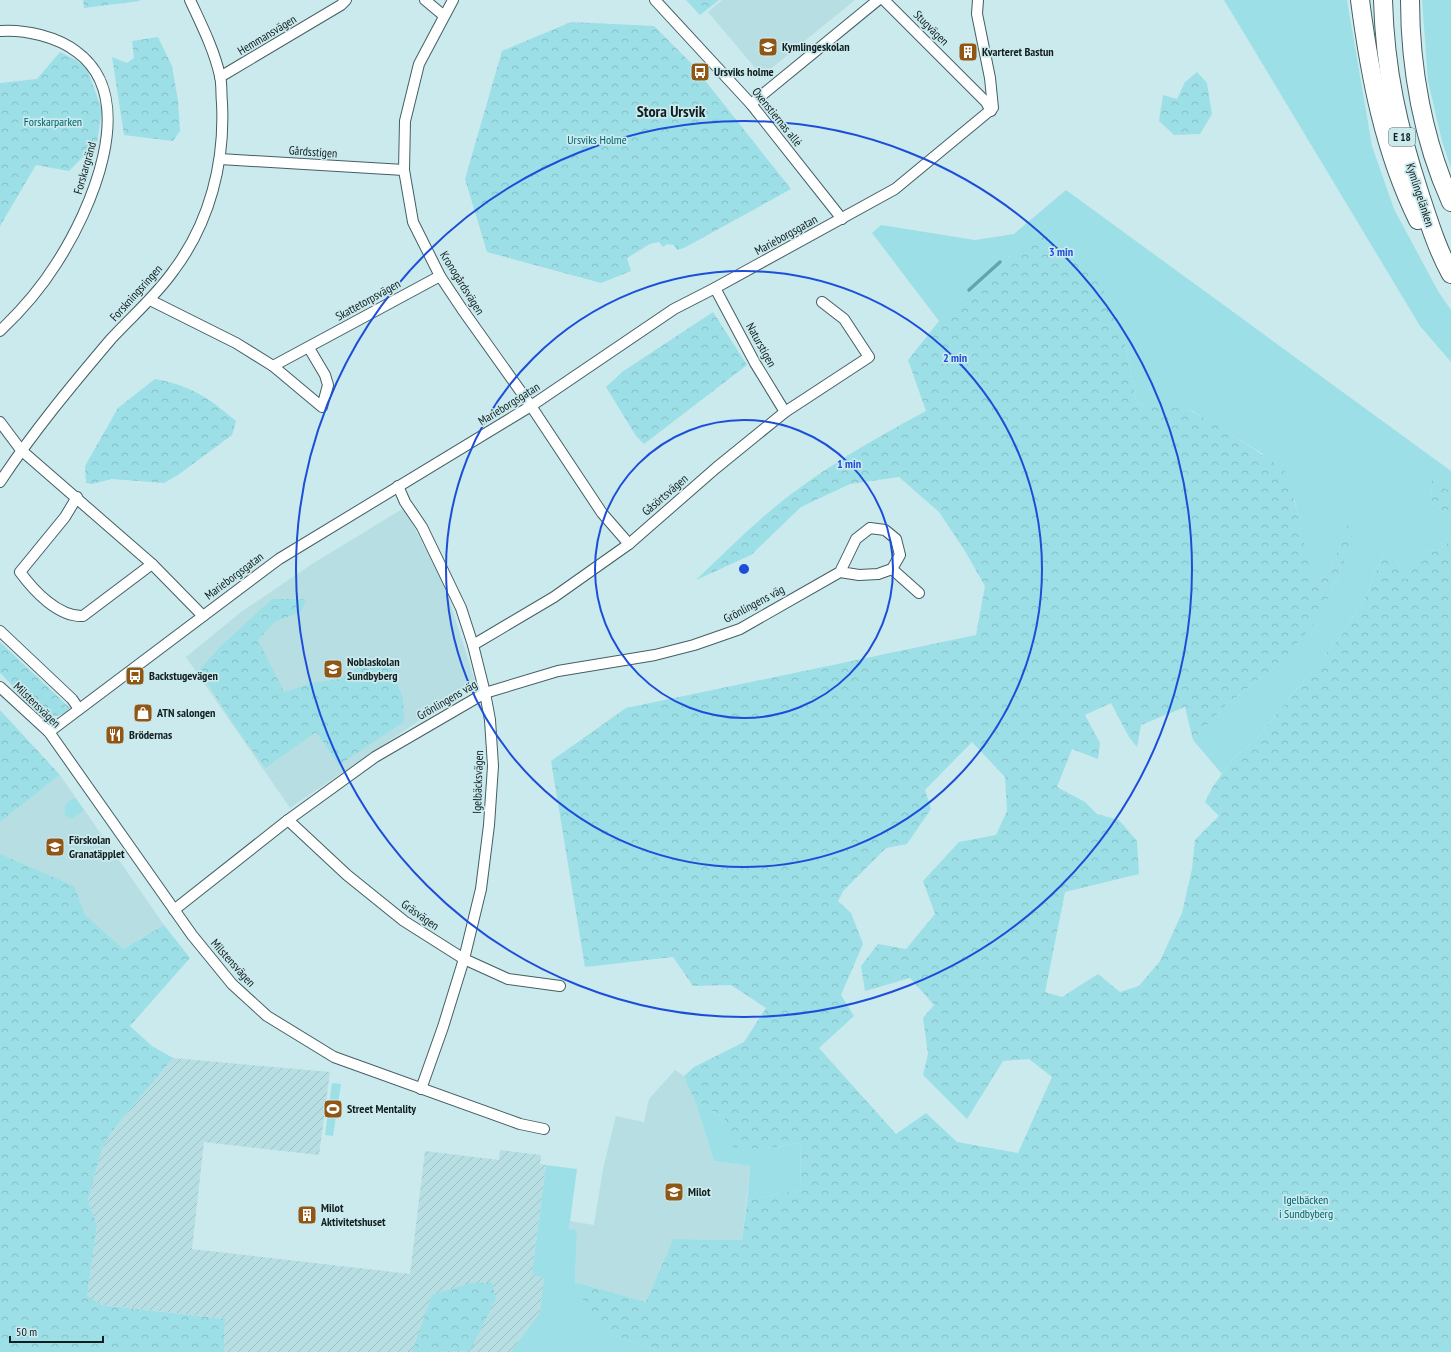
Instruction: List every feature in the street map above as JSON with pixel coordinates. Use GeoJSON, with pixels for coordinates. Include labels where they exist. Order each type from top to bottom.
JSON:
{"type":"FeatureCollection","features":[{"type":"Feature","properties":{"kind":"highway"},"geometry":{"type":"LineString","coordinates":[[1360,0],[1362,21],[1379,115],[1391,155],[1406,196],[1420,224],[1438,251]]}},
{"type":"Feature","properties":{"kind":"highway","name":"Kymlingelänken"},"geometry":{"type":"LineString","coordinates":[[1383,0],[1383,19],[1388,72],[1398,122],[1438,251],[1451,274]]}},
{"type":"Feature","properties":{"kind":"highway","name":"E 18"},"geometry":{"type":"LineString","coordinates":[[1410,8],[1414,62],[1422,110],[1435,157],[1451,202]]}},
{"type":"Feature","properties":{"kind":"street","name":"Forskningsringen"},"geometry":{"type":"LineString","coordinates":[[0,482],[21,450],[47,416],[112,338],[150,300],[175,270],[198,232],[213,192],[220,159],[223,115],[220,76],[205,31],[190,0]]}},
{"type":"Feature","properties":{"kind":"street","name":"Hemmansvägen"},"geometry":{"type":"LineString","coordinates":[[220,76],[341,5],[346,0]]}},
{"type":"Feature","properties":{"kind":"street"},"geometry":{"type":"LineString","coordinates":[[425,0],[443,15]]}},
{"type":"Feature","properties":{"kind":"street","name":"Kronogårdsvägen"},"geometry":{"type":"LineString","coordinates":[[453,0],[443,15],[419,64],[405,121],[404,170],[413,222],[440,276],[531,406],[602,513],[629,544]]}},
{"type":"Feature","properties":{"kind":"street","name":"Oxenstiernas allé"},"geometry":{"type":"LineString","coordinates":[[655,0],[751,104],[842,219]]}},
{"type":"Feature","properties":{"kind":"street"},"geometry":{"type":"LineString","coordinates":[[751,104],[878,0]]}},
{"type":"Feature","properties":{"kind":"street","name":"Stugvägen"},"geometry":{"type":"LineString","coordinates":[[884,0],[986,102],[991,111]]}},
{"type":"Feature","properties":{"kind":"street"},"geometry":{"type":"LineString","coordinates":[[978,0],[977,14],[990,78],[993,108],[991,111]]}},
{"type":"Feature","properties":{"kind":"street","name":"Forskargränd"},"geometry":{"type":"LineString","coordinates":[[0,32],[11,30],[66,43],[82,55],[97,70],[108,102],[106,142],[96,183],[78,227],[56,264],[35,294],[0,331]]}},
{"type":"Feature","properties":{"kind":"street","name":"Marieborgsgatan"},"geometry":{"type":"LineString","coordinates":[[49,732],[280,559],[531,406],[674,309],[716,288],[842,219],[895,188],[991,111]]}},
{"type":"Feature","properties":{"kind":"street","name":"Gårdsstigen"},"geometry":{"type":"LineString","coordinates":[[220,159],[404,170]]}},
{"type":"Feature","properties":{"kind":"street","name":"Skattetorpsvägen"},"geometry":{"type":"LineString","coordinates":[[273,366],[309,348],[440,276]]}},
{"type":"Feature","properties":{"kind":"street","name":"Naturstigen"},"geometry":{"type":"LineString","coordinates":[[716,288],[755,363],[785,412]]}},
{"type":"Feature","properties":{"kind":"street"},"geometry":{"type":"LineString","coordinates":[[150,300],[236,343],[273,366],[322,408],[328,385],[325,375],[309,348]]}},
{"type":"Feature","properties":{"kind":"street","name":"Gåsörtsvägen"},"geometry":{"type":"LineString","coordinates":[[473,645],[554,597],[629,544],[716,468],[785,412],[868,357],[844,319],[822,302]]}},
{"type":"Feature","properties":{"kind":"street"},"geometry":{"type":"LineString","coordinates":[[0,422],[21,450],[77,497],[152,564],[203,616]]}},
{"type":"Feature","properties":{"kind":"street","name":"Igelbäcksvägen"},"geometry":{"type":"LineString","coordinates":[[398,486],[405,502],[422,527],[461,608],[473,645],[485,693],[490,720],[493,766],[489,825],[481,889],[464,959],[443,1027],[421,1089]]}},
{"type":"Feature","properties":{"kind":"street"},"geometry":{"type":"LineString","coordinates":[[77,497],[65,516],[20,572],[58,610],[72,617],[83,616],[152,564]]}},
{"type":"Feature","properties":{"kind":"street"},"geometry":{"type":"LineString","coordinates":[[870,528],[885,530],[896,539],[900,555],[892,569],[878,574],[859,575],[840,572],[856,539],[870,528]]}},
{"type":"Feature","properties":{"kind":"street"},"geometry":{"type":"LineString","coordinates":[[892,569],[920,593]]}},
{"type":"Feature","properties":{"kind":"street","name":"Grönlingens väg"},"geometry":{"type":"LineString","coordinates":[[174,910],[288,820],[375,757],[485,693],[558,671],[654,655],[694,645],[740,629],[840,572]]}},
{"type":"Feature","properties":{"kind":"street"},"geometry":{"type":"LineString","coordinates":[[0,632],[72,699],[79,709]]}},
{"type":"Feature","properties":{"kind":"street","name":"Milstensvägen"},"geometry":{"type":"LineString","coordinates":[[0,687],[49,732],[192,935],[232,984],[267,1016],[334,1058],[520,1124],[544,1129]]}},
{"type":"Feature","properties":{"kind":"street","name":"Gräsvägen"},"geometry":{"type":"LineString","coordinates":[[288,820],[347,875],[404,921],[464,959],[508,979],[560,986]]}},
{"type":"Feature","properties":{"kind":"shaded area","name":"Kymlingeskolan"},"geometry":{"type":"Polygon","coordinates":[[[722,0],[855,0],[762,76],[708,12],[722,0]]]}},
{"type":"Feature","properties":{"kind":"shaded area","name":"Noblaskolan Sundbyberg"},"geometry":{"type":"Polygon","coordinates":[[[404,508],[438,573],[450,602],[475,681],[469,687],[290,808],[186,657],[241,612],[312,564],[404,508]]]}},
{"type":"Feature","properties":{"kind":"shaded area","name":"Förskolan Granatäpplet"},"geometry":{"type":"Polygon","coordinates":[[[60,775],[164,925],[123,949],[0,872],[0,822],[60,775]]]}},
{"type":"Feature","properties":{"kind":"shaded area"},"geometry":{"type":"Polygon","coordinates":[[[173,1058],[330,1072],[319,1155],[204,1142],[192,1249],[410,1274],[425,1151],[499,1160],[500,1150],[541,1155],[540,1164],[546,1165],[532,1274],[544,1279],[540,1312],[511,1352],[224,1352],[225,1319],[86,1303],[97,1225],[88,1200],[102,1149],[112,1131],[173,1058]]]}},
{"type":"Feature","properties":{"kind":"shaded area","name":"Milot"},"geometry":{"type":"Polygon","coordinates":[[[675,1070],[684,1076],[696,1104],[714,1161],[750,1166],[742,1240],[673,1239],[646,1302],[575,1282],[577,1230],[569,1230],[570,1221],[594,1225],[603,1169],[616,1116],[644,1122],[649,1099],[675,1070]]]}},
{"type":"Feature","properties":{"kind":"green space"},"geometry":{"type":"Polygon","coordinates":[[[83,0],[139,0],[140,1],[84,8],[83,0]]]}},
{"type":"Feature","properties":{"kind":"green space"},"geometry":{"type":"Polygon","coordinates":[[[686,0],[719,0],[700,15],[686,0]]]}},
{"type":"Feature","properties":{"kind":"green space"},"geometry":{"type":"Polygon","coordinates":[[[1224,0],[1347,0],[1372,146],[1394,209],[1438,291],[1451,310],[1451,362],[1420,326],[1224,0]]]}},
{"type":"Feature","properties":{"kind":"green space"},"geometry":{"type":"Polygon","coordinates":[[[1422,0],[1451,0],[1451,168],[1442,141],[1428,81],[1422,0]]]}},
{"type":"Feature","properties":{"kind":"green space","name":"Ursviks Holme"},"geometry":{"type":"Polygon","coordinates":[[[571,22],[654,26],[692,64],[791,189],[684,248],[677,250],[674,245],[667,244],[663,247],[659,242],[650,244],[627,258],[631,271],[601,283],[487,252],[465,179],[502,51],[571,22]]]}},
{"type":"Feature","properties":{"kind":"green space"},"geometry":{"type":"Polygon","coordinates":[[[158,37],[172,66],[178,101],[180,131],[173,141],[124,135],[112,57],[127,63],[134,58],[132,41],[158,37]]]}},
{"type":"Feature","properties":{"kind":"green space","name":"Forskarparken"},"geometry":{"type":"Polygon","coordinates":[[[60,52],[76,60],[87,69],[102,110],[97,143],[69,171],[36,165],[0,226],[0,83],[37,79],[60,52]]]}},
{"type":"Feature","properties":{"kind":"green space"},"geometry":{"type":"Polygon","coordinates":[[[1197,72],[1207,83],[1212,114],[1200,134],[1174,135],[1159,121],[1163,95],[1177,99],[1185,82],[1197,72]]]}},
{"type":"Feature","properties":{"kind":"green space"},"geometry":{"type":"Polygon","coordinates":[[[1066,190],[1451,471],[1451,492],[1430,480],[1431,502],[1451,519],[1451,540],[1437,551],[1424,550],[1405,581],[1398,562],[1383,555],[1367,594],[1343,633],[1256,739],[1232,760],[1222,774],[1193,740],[1226,705],[1281,662],[1330,592],[1341,572],[1349,520],[1331,569],[1316,583],[1306,559],[1295,501],[1263,454],[1193,411],[1137,404],[1120,319],[1045,225],[939,321],[872,233],[881,225],[975,240],[1014,234],[1066,190]]]}},
{"type":"Feature","properties":{"kind":"green space","name":"Igelbäcken i Sundbyberg"},"geometry":{"type":"Polygon","coordinates":[[[1045,225],[1088,263],[1120,319],[1137,404],[1191,411],[1271,460],[1285,472],[1294,499],[1307,556],[1316,583],[1331,569],[1349,519],[1353,533],[1341,572],[1330,592],[1322,614],[1281,662],[1226,705],[1193,740],[1185,707],[1141,725],[1137,747],[1129,737],[1111,703],[1085,715],[1100,743],[1098,759],[1072,749],[1057,787],[1085,802],[1097,814],[1119,820],[1137,841],[1139,874],[1065,892],[1045,992],[1062,997],[1098,974],[1120,992],[1139,986],[1160,961],[1182,913],[1192,869],[1195,840],[1219,816],[1205,802],[1212,788],[1232,760],[1256,739],[1343,633],[1367,594],[1383,555],[1398,562],[1405,580],[1424,550],[1437,551],[1451,540],[1451,1352],[661,1352],[612,1335],[588,1311],[575,1282],[646,1302],[673,1239],[742,1240],[747,1201],[801,1189],[800,1143],[764,1149],[733,1147],[724,1116],[696,1104],[684,1076],[694,1067],[744,1042],[766,1008],[731,985],[693,986],[673,957],[585,967],[551,761],[626,708],[976,635],[985,586],[965,551],[939,512],[899,477],[850,484],[801,507],[751,555],[696,580],[737,540],[781,502],[801,487],[862,447],[926,411],[908,360],[939,321],[1045,225]],[[972,742],[925,790],[931,809],[907,844],[886,848],[843,891],[838,901],[851,913],[863,944],[841,995],[854,1016],[819,1048],[896,1134],[926,1113],[957,1142],[1018,1153],[1052,1077],[1029,1059],[1003,1061],[967,1119],[923,1075],[928,1054],[923,1018],[934,1005],[910,978],[865,991],[861,966],[878,944],[906,949],[935,914],[923,881],[959,842],[996,835],[1007,811],[1005,777],[972,742]]]}},
{"type":"Feature","properties":{"kind":"green space"},"geometry":{"type":"Polygon","coordinates":[[[713,312],[747,365],[644,444],[636,436],[606,387],[622,372],[713,312]]]}},
{"type":"Feature","properties":{"kind":"green space"},"geometry":{"type":"Polygon","coordinates":[[[155,379],[190,389],[208,399],[236,421],[232,435],[178,475],[164,483],[112,479],[92,484],[86,483],[85,466],[118,408],[155,379]]]}},
{"type":"Feature","properties":{"kind":"green space"},"geometry":{"type":"Polygon","coordinates":[[[1430,479],[1451,492],[1451,519],[1431,502],[1430,479]]]}},
{"type":"Feature","properties":{"kind":"green space"},"geometry":{"type":"Polygon","coordinates":[[[272,599],[306,599],[301,612],[274,622],[258,640],[284,692],[312,683],[340,679],[365,662],[390,665],[403,698],[404,722],[339,765],[316,732],[265,768],[230,719],[199,670],[220,647],[272,599]]]}},
{"type":"Feature","properties":{"kind":"green space"},"geometry":{"type":"Polygon","coordinates":[[[0,642],[70,708],[57,716],[42,716],[0,673],[0,642]]]}},
{"type":"Feature","properties":{"kind":"green space"},"geometry":{"type":"Polygon","coordinates":[[[0,710],[60,775],[0,822],[0,710]]]}},
{"type":"Feature","properties":{"kind":"green space"},"geometry":{"type":"Polygon","coordinates":[[[75,798],[84,810],[71,819],[65,815],[65,806],[68,802],[75,798]]]}},
{"type":"Feature","properties":{"kind":"green space"},"geometry":{"type":"Polygon","coordinates":[[[0,854],[74,886],[85,915],[123,949],[164,925],[190,958],[130,1026],[152,1046],[173,1058],[112,1131],[102,1149],[88,1200],[97,1225],[87,1296],[102,1305],[225,1319],[224,1352],[0,1352],[0,854]]]}},
{"type":"Feature","properties":{"kind":"green space","name":"Street Mentality"},"geometry":{"type":"Polygon","coordinates":[[[332,1083],[341,1084],[333,1136],[325,1135],[332,1083]]]}},
{"type":"Feature","properties":{"kind":"green space"},"geometry":{"type":"Polygon","coordinates":[[[696,1104],[724,1116],[764,1149],[800,1143],[801,1189],[747,1201],[750,1166],[714,1161],[696,1104]]]}},
{"type":"Feature","properties":{"kind":"green space"},"geometry":{"type":"Polygon","coordinates":[[[546,1165],[577,1169],[569,1229],[577,1230],[575,1282],[588,1310],[612,1335],[661,1352],[511,1352],[540,1312],[544,1279],[532,1274],[546,1165]]]}},
{"type":"Feature","properties":{"kind":"green space"},"geometry":{"type":"Polygon","coordinates":[[[471,1283],[492,1283],[496,1299],[470,1351],[412,1352],[432,1295],[471,1283]]]}},
{"type":"Feature","properties":{"kind":"waterway"},"geometry":{"type":"LineString","coordinates":[[969,290],[1000,262]]}},
{"type":"Feature","properties":{"kind":"place","name":"Kymlingeskolan"},"geometry":{"type":"Point","coordinates":[768,47]}},
{"type":"Feature","properties":{"kind":"place","name":"Kvarteret Bastun"},"geometry":{"type":"Point","coordinates":[968,52]}},
{"type":"Feature","properties":{"kind":"place","name":"Ursviks holme"},"geometry":{"type":"Point","coordinates":[700,72]}},
{"type":"Feature","properties":{"kind":"place","name":"Noblaskolan Sundbyberg"},"geometry":{"type":"Point","coordinates":[333,669]}},
{"type":"Feature","properties":{"kind":"place","name":"Backstugevägen"},"geometry":{"type":"Point","coordinates":[135,676]}},
{"type":"Feature","properties":{"kind":"place","name":"ATN salongen"},"geometry":{"type":"Point","coordinates":[143,713]}},
{"type":"Feature","properties":{"kind":"place","name":"Brödernas"},"geometry":{"type":"Point","coordinates":[115,735]}},
{"type":"Feature","properties":{"kind":"place","name":"Förskolan Granatäpplet"},"geometry":{"type":"Point","coordinates":[55,847]}},
{"type":"Feature","properties":{"kind":"place","name":"Street Mentality"},"geometry":{"type":"Point","coordinates":[333,1109]}},
{"type":"Feature","properties":{"kind":"place","name":"Milot"},"geometry":{"type":"Point","coordinates":[674,1192]}},
{"type":"Feature","properties":{"kind":"place","name":"Milot Aktivitetshuset"},"geometry":{"type":"Point","coordinates":[307,1215]}},
{"type":"Feature","properties":{"kind":"district","name":"Stora Ursvik"},"geometry":{"type":"Point","coordinates":[671,111]}}]}
